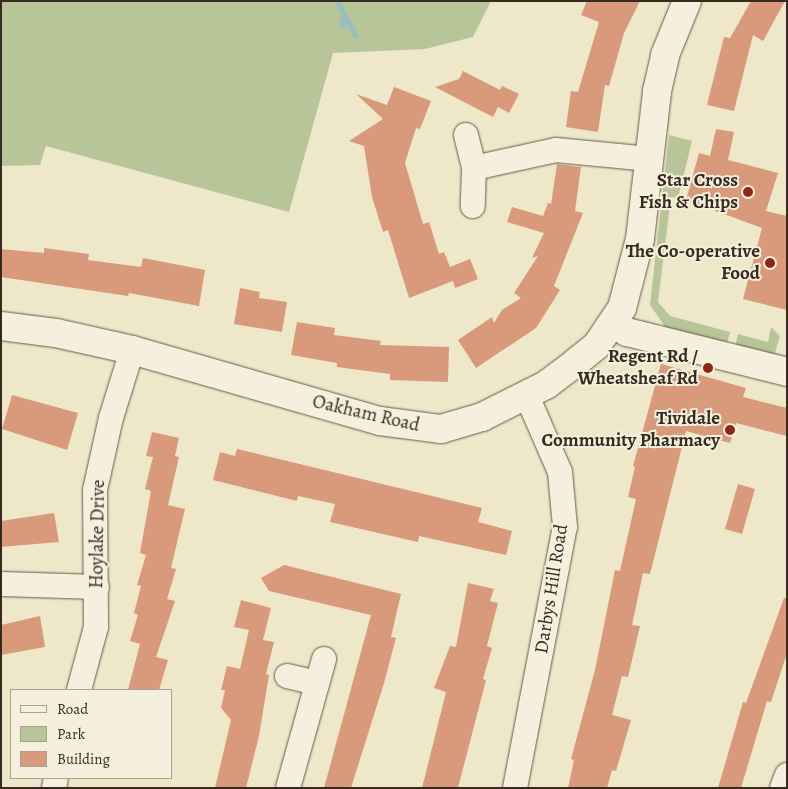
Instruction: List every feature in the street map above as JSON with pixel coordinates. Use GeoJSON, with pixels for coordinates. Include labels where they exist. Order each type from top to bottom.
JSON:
{"type":"FeatureCollection","features":[{"type":"Feature","properties":{"kind":"street","name":"Oakham Road"},"geometry":{"type":"LineString","coordinates":[[1,326],[56,333],[132,350],[380,421],[423,428],[463,424],[527,396],[590,351],[613,323],[629,289],[640,238],[657,91],[665,55],[687,1]]}},
{"type":"Feature","properties":{"kind":"street"},"geometry":{"type":"LineString","coordinates":[[466,135],[474,168],[473,206]]}},
{"type":"Feature","properties":{"kind":"street"},"geometry":{"type":"LineString","coordinates":[[474,168],[556,150],[650,159]]}},
{"type":"Feature","properties":{"kind":"street"},"geometry":{"type":"LineString","coordinates":[[613,323],[627,332],[787,372]]}},
{"type":"Feature","properties":{"kind":"street","name":"Hoylake Drive"},"geometry":{"type":"LineString","coordinates":[[79,689],[96,627],[95,490],[111,418],[132,350]]}},
{"type":"Feature","properties":{"kind":"street","name":"Darbys Hill Road"},"geometry":{"type":"LineString","coordinates":[[515,788],[564,527],[560,472],[527,396]]}},
{"type":"Feature","properties":{"kind":"street"},"geometry":{"type":"LineString","coordinates":[[1,584],[97,587]]}},
{"type":"Feature","properties":{"kind":"street"},"geometry":{"type":"LineString","coordinates":[[288,788],[324,659]]}},
{"type":"Feature","properties":{"kind":"street"},"geometry":{"type":"LineString","coordinates":[[287,676],[317,683]]}},
{"type":"Feature","properties":{"kind":"street"},"geometry":{"type":"LineString","coordinates":[[782,788],[787,775]]}},
{"type":"Feature","properties":{"kind":"green space"},"geometry":{"type":"Polygon","coordinates":[[[1,1],[491,1],[473,37],[425,49],[333,53],[289,212],[46,146],[40,165],[1,166],[1,1]]]}},
{"type":"Feature","properties":{"kind":"green space"},"geometry":{"type":"Polygon","coordinates":[[[669,135],[692,141],[678,198],[671,197],[658,302],[670,316],[730,332],[725,350],[668,331],[650,305],[669,135]]]}},
{"type":"Feature","properties":{"kind":"green space"},"geometry":{"type":"Polygon","coordinates":[[[771,327],[780,336],[774,356],[734,352],[738,334],[768,342],[771,327]]]}},
{"type":"Feature","properties":{"kind":"building"},"geometry":{"type":"Polygon","coordinates":[[[587,1],[640,1],[624,33],[609,86],[605,85],[598,132],[566,127],[571,91],[578,92],[599,22],[581,15],[587,1]]]}},
{"type":"Feature","properties":{"kind":"building"},"geometry":{"type":"Polygon","coordinates":[[[751,1],[785,1],[763,41],[753,35],[734,111],[707,105],[724,37],[730,38],[751,1]]]}},
{"type":"Feature","properties":{"kind":"building"},"geometry":{"type":"Polygon","coordinates":[[[463,71],[500,90],[502,86],[519,94],[509,113],[498,107],[493,117],[435,87],[459,79],[463,71]]]}},
{"type":"Feature","properties":{"kind":"building"},"geometry":{"type":"Polygon","coordinates":[[[394,87],[431,101],[420,129],[416,128],[405,163],[423,224],[429,222],[439,254],[444,252],[450,267],[470,259],[478,279],[455,288],[453,281],[409,298],[388,230],[383,232],[372,197],[364,146],[349,141],[383,119],[356,94],[387,105],[394,87]]]}},
{"type":"Feature","properties":{"kind":"building"},"geometry":{"type":"Polygon","coordinates":[[[716,129],[734,132],[728,160],[778,173],[766,211],[787,216],[787,310],[743,299],[762,228],[686,200],[699,153],[710,156],[716,129]]]}},
{"type":"Feature","properties":{"kind":"building"},"geometry":{"type":"Polygon","coordinates":[[[557,164],[581,167],[575,211],[583,213],[554,286],[560,290],[536,328],[476,368],[458,340],[492,317],[494,323],[502,310],[521,298],[514,293],[538,256],[532,258],[544,233],[507,222],[512,207],[543,216],[548,203],[551,204],[557,164]]]}},
{"type":"Feature","properties":{"kind":"building"},"geometry":{"type":"Polygon","coordinates":[[[44,248],[89,254],[88,260],[141,267],[143,258],[205,270],[199,306],[129,293],[128,296],[1,277],[1,249],[44,253],[44,248]]]}},
{"type":"Feature","properties":{"kind":"building"},"geometry":{"type":"Polygon","coordinates":[[[240,288],[260,292],[259,298],[287,302],[282,332],[234,324],[240,288]]]}},
{"type":"Feature","properties":{"kind":"building"},"geometry":{"type":"Polygon","coordinates":[[[297,322],[335,328],[334,335],[381,341],[380,345],[449,347],[448,382],[390,380],[390,374],[337,367],[337,363],[291,355],[297,322]]]}},
{"type":"Feature","properties":{"kind":"building"},"geometry":{"type":"Polygon","coordinates":[[[661,364],[746,388],[743,397],[787,408],[787,436],[736,423],[730,443],[686,431],[650,574],[643,573],[632,625],[640,626],[628,677],[622,676],[612,715],[631,720],[616,771],[612,770],[607,788],[568,788],[574,760],[571,759],[595,670],[615,570],[620,571],[636,499],[628,497],[635,467],[633,466],[661,364]]]}},
{"type":"Feature","properties":{"kind":"building"},"geometry":{"type":"Polygon","coordinates":[[[12,395],[78,413],[67,450],[2,429],[12,395]]]}},
{"type":"Feature","properties":{"kind":"building"},"geometry":{"type":"Polygon","coordinates":[[[152,432],[179,438],[175,456],[179,457],[168,505],[185,509],[171,568],[176,569],[167,599],[175,601],[156,657],[168,660],[159,689],[128,689],[140,644],[130,641],[138,615],[134,613],[141,586],[137,585],[146,555],[140,553],[151,491],[145,489],[153,457],[146,456],[152,432]]]}},
{"type":"Feature","properties":{"kind":"building"},"geometry":{"type":"Polygon","coordinates":[[[237,449],[482,508],[478,522],[512,531],[506,555],[419,536],[418,542],[330,522],[335,504],[298,496],[297,501],[213,480],[220,452],[235,456],[237,449]]]}},
{"type":"Feature","properties":{"kind":"building"},"geometry":{"type":"Polygon","coordinates":[[[738,484],[755,489],[742,534],[725,529],[738,484]]]}},
{"type":"Feature","properties":{"kind":"building"},"geometry":{"type":"Polygon","coordinates":[[[54,513],[59,542],[1,547],[1,521],[54,513]]]}},
{"type":"Feature","properties":{"kind":"building"},"geometry":{"type":"Polygon","coordinates":[[[284,565],[401,594],[391,637],[396,638],[351,788],[324,788],[371,615],[269,591],[261,578],[284,565]]]}},
{"type":"Feature","properties":{"kind":"building"},"geometry":{"type":"Polygon","coordinates":[[[468,583],[494,589],[490,601],[498,603],[487,646],[492,648],[483,679],[486,680],[458,788],[422,788],[446,692],[434,688],[450,646],[456,647],[468,583]]]}},
{"type":"Feature","properties":{"kind":"building"},"geometry":{"type":"Polygon","coordinates":[[[784,598],[787,598],[787,653],[771,702],[767,701],[741,788],[718,788],[743,702],[746,703],[784,598]]]}},
{"type":"Feature","properties":{"kind":"building"},"geometry":{"type":"Polygon","coordinates":[[[241,600],[271,608],[263,640],[274,642],[266,674],[269,675],[259,736],[246,788],[215,788],[231,720],[221,708],[225,690],[221,690],[227,666],[240,669],[249,630],[234,627],[241,600]]]}},
{"type":"Feature","properties":{"kind":"building"},"geometry":{"type":"Polygon","coordinates":[[[40,616],[45,647],[1,655],[1,625],[40,616]]]}},
{"type":"Feature","properties":{"kind":"waterway"},"geometry":{"type":"LineString","coordinates":[[338,1],[344,15],[342,27]]}},
{"type":"Feature","properties":{"kind":"waterway"},"geometry":{"type":"LineString","coordinates":[[344,15],[356,36]]}},
{"type":"Feature","properties":{"kind":"place","name":"Star Cross Fish & Chips"},"geometry":{"type":"Point","coordinates":[748,192]}},
{"type":"Feature","properties":{"kind":"place","name":"The Co-operative Food"},"geometry":{"type":"Point","coordinates":[770,263]}},
{"type":"Feature","properties":{"kind":"place","name":"Regent Rd / Wheatsheaf Rd"},"geometry":{"type":"Point","coordinates":[708,368]}},
{"type":"Feature","properties":{"kind":"place","name":"Tividale Community Pharmacy"},"geometry":{"type":"Point","coordinates":[730,430]}}]}
